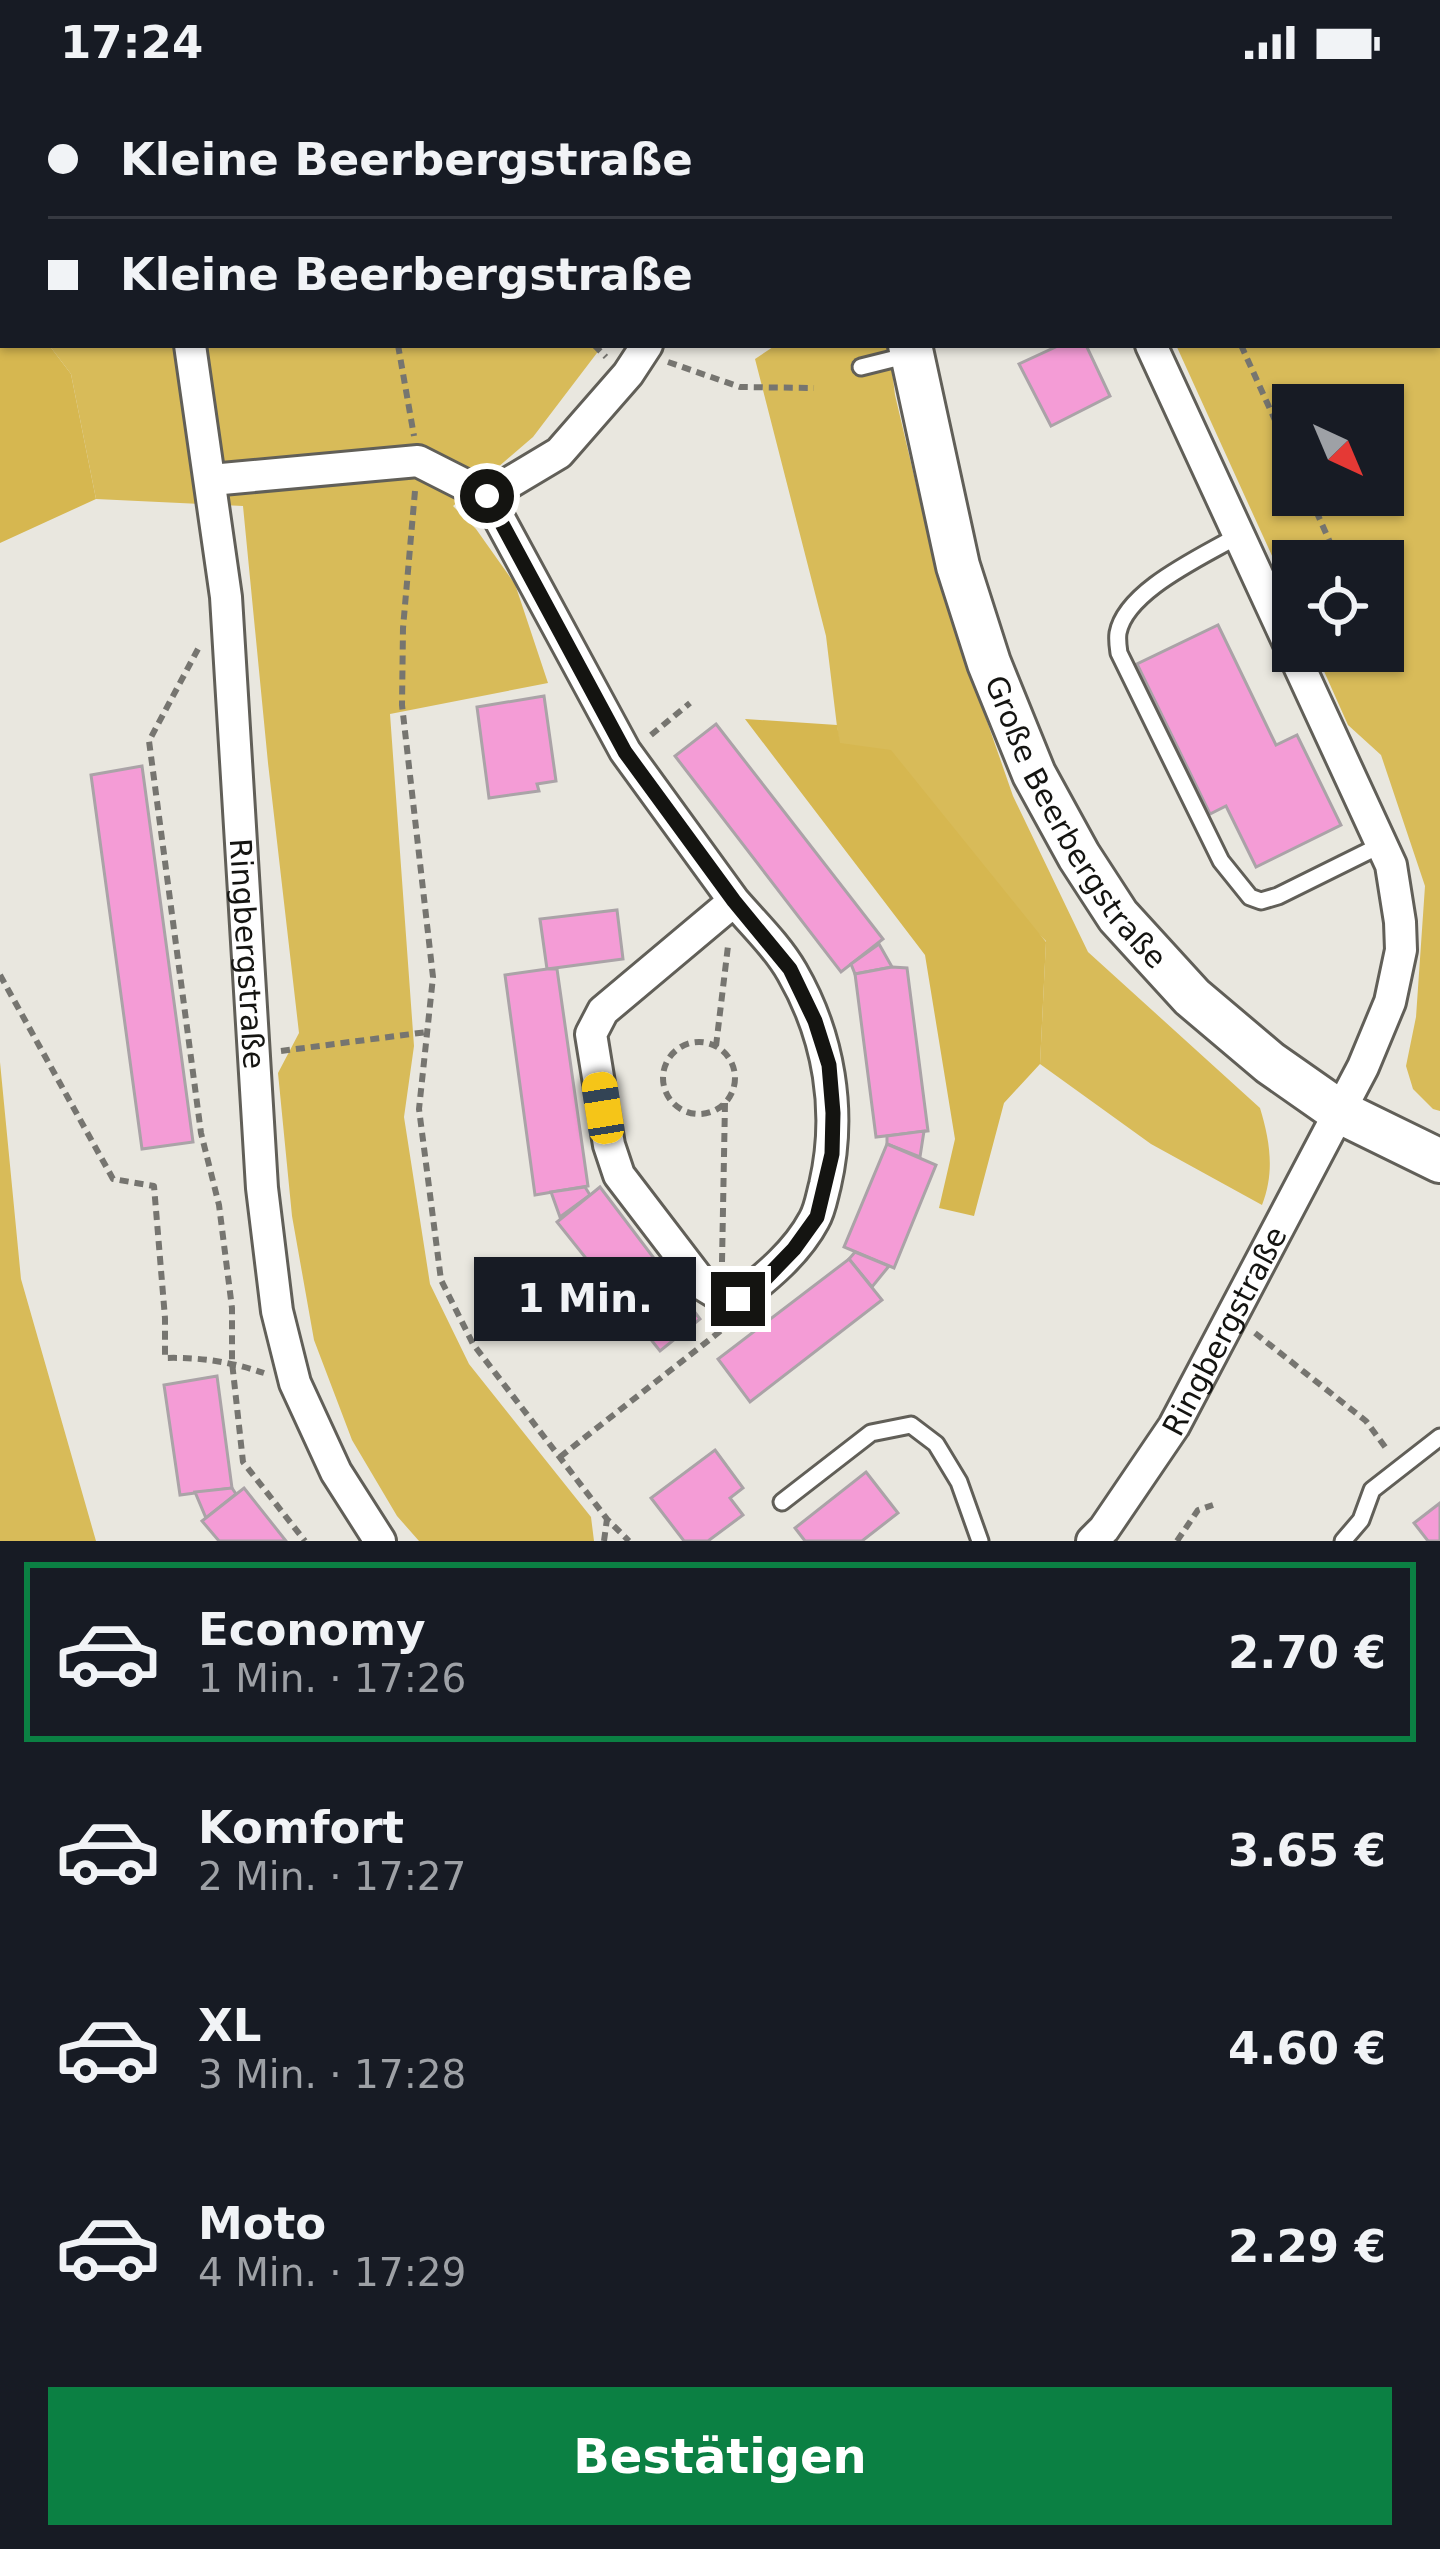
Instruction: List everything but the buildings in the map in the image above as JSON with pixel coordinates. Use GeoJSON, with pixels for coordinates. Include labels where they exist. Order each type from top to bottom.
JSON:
{"type":"FeatureCollection","features":[{"type":"Feature","properties":{"kind":"street","name":"Ringbergstraße"},"geometry":{"type":"LineString","coordinates":[[190,348],[226,597],[262,1188],[277,1311],[295,1383],[336,1472],[380,1541]]}},
{"type":"Feature","properties":{"kind":"street"},"geometry":{"type":"LineString","coordinates":[[487,496],[559,452],[645,348]]}},
{"type":"Feature","properties":{"kind":"street","name":"Ringbergstraße"},"geometry":{"type":"LineString","coordinates":[[1106,1537],[1174,1426],[1340,1112],[1390,1002],[1401,950],[1390,866],[1152,348]]}},
{"type":"Feature","properties":{"kind":"street","name":"Große Beerbergstraße"},"geometry":{"type":"LineString","coordinates":[[911,350],[958,566],[989,663],[1034,774],[1118,916],[1192,997],[1270,1063],[1340,1112],[1440,1161]]}},
{"type":"Feature","properties":{"kind":"street"},"geometry":{"type":"LineString","coordinates":[[211,480],[418,461],[487,496],[625,752],[790,969],[829,1065],[832,1154],[817,1217],[794,1249],[738,1299],[722,1297],[703,1286],[619,1175],[609,1145],[591,1034],[603,1011],[734,901]]}},
{"type":"Feature","properties":{"kind":"lane"},"geometry":{"type":"LineString","coordinates":[[861,367],[911,350]]}},
{"type":"Feature","properties":{"kind":"lane"},"geometry":{"type":"LineString","coordinates":[[1239,535],[1150,589],[1131,606],[1118,632],[1118,653],[1221,861],[1250,897],[1261,901],[1278,896],[1381,845]]}},
{"type":"Feature","properties":{"kind":"lane"},"geometry":{"type":"LineString","coordinates":[[782,1502],[872,1432],[911,1425],[936,1444],[948,1463],[980,1541]]}},
{"type":"Feature","properties":{"kind":"lane"},"geometry":{"type":"LineString","coordinates":[[1343,1541],[1361,1520],[1372,1490],[1440,1437]]}},
{"type":"Feature","properties":{"kind":"path"},"geometry":{"type":"LineString","coordinates":[[399,348],[418,461],[403,628],[402,705],[433,977],[419,1109],[441,1280],[473,1344],[629,1541]]}},
{"type":"Feature","properties":{"kind":"path"},"geometry":{"type":"LineString","coordinates":[[1242,348],[1272,414]]}},
{"type":"Feature","properties":{"kind":"path"},"geometry":{"type":"LineString","coordinates":[[698,373],[740,387],[814,388]]}},
{"type":"Feature","properties":{"kind":"path"},"geometry":{"type":"LineString","coordinates":[[226,597],[149,741],[201,1133],[219,1205],[243,1462],[305,1541]]}},
{"type":"Feature","properties":{"kind":"path"},"geometry":{"type":"LineString","coordinates":[[625,752],[639,746],[690,703]]}},
{"type":"Feature","properties":{"kind":"path"},"geometry":{"type":"LineString","coordinates":[[716,1047],[734,901]]}},
{"type":"Feature","properties":{"kind":"path"},"geometry":{"type":"LineString","coordinates":[[0,974],[113,1179],[154,1186],[165,1358],[232,1362],[295,1383]]}},
{"type":"Feature","properties":{"kind":"path"},"geometry":{"type":"LineString","coordinates":[[254,1054],[427,1032]]}},
{"type":"Feature","properties":{"kind":"path"},"geometry":{"type":"LineString","coordinates":[[688,1043],[716,1047],[734,1069],[731,1093],[725,1103],[703,1114],[680,1109],[664,1090],[662,1078],[669,1057],[688,1043]]}},
{"type":"Feature","properties":{"kind":"path"},"geometry":{"type":"LineString","coordinates":[[1232,1315],[1366,1421],[1401,1468]]}},
{"type":"Feature","properties":{"kind":"path"},"geometry":{"type":"LineString","coordinates":[[1177,1541],[1198,1510],[1213,1505]]}},
{"type":"Feature","properties":{"kind":"path"},"geometry":{"type":"LineString","coordinates":[[604,1541],[607,1519]]}},
{"type":"Feature","properties":{"kind":"shaded area"},"geometry":{"type":"Polygon","coordinates":[[[0,348],[51,348],[71,374],[96,499],[0,543],[0,348]]]}},
{"type":"Feature","properties":{"kind":"shaded area"},"geometry":{"type":"Polygon","coordinates":[[[51,348],[601,348],[533,437],[453,506],[476,529],[515,584],[548,683],[390,714],[414,1046],[404,1117],[430,1284],[469,1364],[591,1517],[594,1541],[419,1541],[397,1516],[352,1440],[314,1340],[292,1216],[278,1073],[299,1033],[243,506],[96,499],[71,374],[51,348]]]}},
{"type":"Feature","properties":{"kind":"shaded area"},"geometry":{"type":"Polygon","coordinates":[[[772,348],[889,348],[895,395],[940,586],[1013,796],[1088,952],[1260,1108],[1270,1156],[1262,1205],[1151,1144],[1040,1064],[1046,941],[839,743],[826,636],[755,359],[772,348]]]}},
{"type":"Feature","properties":{"kind":"shaded area"},"geometry":{"type":"Polygon","coordinates":[[[1177,348],[1440,348],[1440,1111],[1413,1089],[1406,1066],[1416,1017],[1425,886],[1381,755],[1348,725],[1324,672],[1404,672],[1404,540],[1272,540],[1272,556],[1177,348]]]}},
{"type":"Feature","properties":{"kind":"shaded area"},"geometry":{"type":"Polygon","coordinates":[[[745,719],[837,725],[840,743],[891,750],[1046,942],[1040,1064],[1004,1103],[974,1216],[939,1208],[955,1139],[925,955],[745,719]]]}},
{"type":"Feature","properties":{"kind":"shaded area"},"geometry":{"type":"Polygon","coordinates":[[[0,1062],[21,1279],[96,1541],[0,1541],[0,1062]]]}},
{"type":"Feature","properties":{"kind":"route"},"geometry":{"type":"LineString","coordinates":[[487,496],[625,752],[790,969],[829,1065],[832,1154],[817,1217],[794,1249],[738,1299]]}}]}
